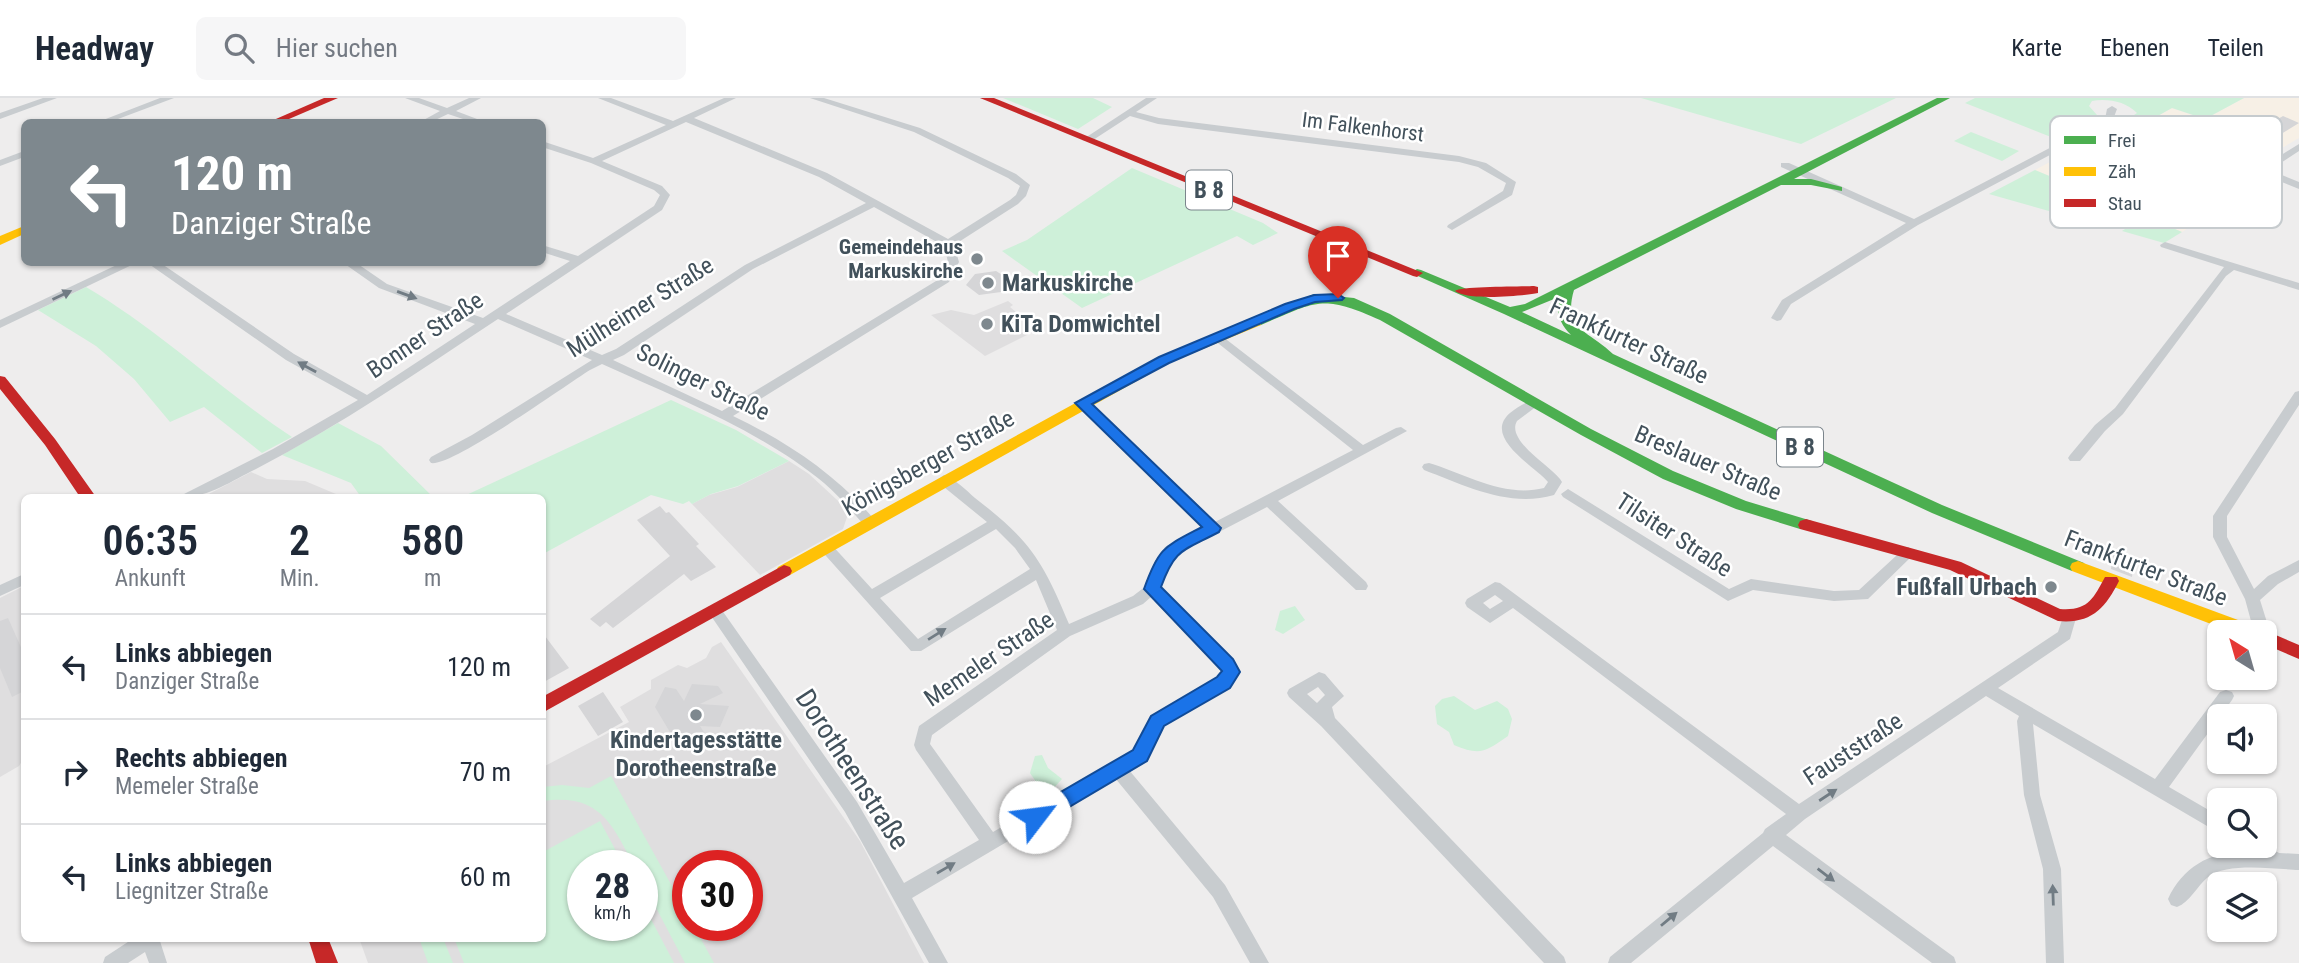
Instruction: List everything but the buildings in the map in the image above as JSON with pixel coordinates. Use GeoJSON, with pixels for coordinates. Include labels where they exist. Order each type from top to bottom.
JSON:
{"type":"FeatureCollection","features":[{"type":"Feature","properties":{"kind":"main road"},"geometry":{"type":"LineString","coordinates":[[281,119],[333,98]]}},
{"type":"Feature","properties":{"kind":"main road","name":"Frankfurter Straße"},"geometry":{"type":"LineString","coordinates":[[985,98],[1509,311],[1606,354],[1860,475],[2112,581],[2218,620]]}},
{"type":"Feature","properties":{"kind":"main road"},"geometry":{"type":"LineString","coordinates":[[1509,311],[1534,290],[1791,168],[1917,98]]}},
{"type":"Feature","properties":{"kind":"main road"},"geometry":{"type":"LineString","coordinates":[[1509,311],[1528,307],[1568,288],[1774,183],[1791,168],[1822,160],[1945,98]]}},
{"type":"Feature","properties":{"kind":"main road"},"geometry":{"type":"LineString","coordinates":[[1822,160],[1819,174],[1839,189]]}},
{"type":"Feature","properties":{"kind":"main road"},"geometry":{"type":"LineString","coordinates":[[1774,183],[1805,181],[1839,189]]}},
{"type":"Feature","properties":{"kind":"main road"},"geometry":{"type":"LineString","coordinates":[[0,241],[21,231]]}},
{"type":"Feature","properties":{"kind":"main road"},"geometry":{"type":"LineString","coordinates":[[1568,288],[1560,306],[1561,314],[1575,330],[1606,354]]}},
{"type":"Feature","properties":{"kind":"main road"},"geometry":{"type":"LineString","coordinates":[[1461,291],[1494,293],[1534,290]]}},
{"type":"Feature","properties":{"kind":"main road","name":"Königsberger Straße"},"geometry":{"type":"LineString","coordinates":[[546,704],[1146,368],[1302,302],[1325,297],[1349,301]]}},
{"type":"Feature","properties":{"kind":"main road","name":"Breslauer Straße"},"geometry":{"type":"LineString","coordinates":[[1349,301],[1426,339],[1644,463],[1736,505],[1956,566],[1996,584],[2040,609],[2069,618]]}},
{"type":"Feature","properties":{"kind":"main road"},"geometry":{"type":"LineString","coordinates":[[0,380],[50,442],[86,494]]}},
{"type":"Feature","properties":{"kind":"main road","name":"Fauststraße"},"geometry":{"type":"LineString","coordinates":[[2069,618],[2086,614],[2103,598],[2112,581]]}},
{"type":"Feature","properties":{"kind":"main road"},"geometry":{"type":"LineString","coordinates":[[2277,643],[2299,652]]}},
{"type":"Feature","properties":{"kind":"main road"},"geometry":{"type":"LineString","coordinates":[[319,942],[327,963]]}},
{"type":"Feature","properties":{"kind":"street"},"geometry":{"type":"LineString","coordinates":[[0,116],[52,98]]}},
{"type":"Feature","properties":{"kind":"street"},"geometry":{"type":"LineString","coordinates":[[111,119],[169,98]]}},
{"type":"Feature","properties":{"kind":"street"},"geometry":{"type":"LineString","coordinates":[[410,98],[471,119]]}},
{"type":"Feature","properties":{"kind":"street"},"geometry":{"type":"LineString","coordinates":[[430,119],[477,98]]}},
{"type":"Feature","properties":{"kind":"street"},"geometry":{"type":"LineString","coordinates":[[603,98],[673,124]]}},
{"type":"Feature","properties":{"kind":"street"},"geometry":{"type":"LineString","coordinates":[[594,161],[731,98]]}},
{"type":"Feature","properties":{"kind":"street"},"geometry":{"type":"LineString","coordinates":[[814,98],[917,130],[1012,176],[1025,185],[1021,196],[1014,202],[948,244]]}},
{"type":"Feature","properties":{"kind":"street"},"geometry":{"type":"LineString","coordinates":[[1087,140],[1153,98]]}},
{"type":"Feature","properties":{"kind":"street"},"geometry":{"type":"LineString","coordinates":[[2110,116],[2112,109]]}},
{"type":"Feature","properties":{"kind":"street","name":"Im Falkenhorst"},"geometry":{"type":"LineString","coordinates":[[1129,113],[1158,121],[1459,159],[1482,165],[1511,182],[1508,193],[1452,227]]}},
{"type":"Feature","properties":{"kind":"street"},"geometry":{"type":"LineString","coordinates":[[685,118],[774,153],[874,203],[948,244],[955,255],[955,267],[945,280],[723,416]]}},
{"type":"Feature","properties":{"kind":"street","name":"Bonner Straße"},"geometry":{"type":"LineString","coordinates":[[195,494],[278,452],[367,400],[658,208],[665,195],[657,188],[594,161],[546,145]]}},
{"type":"Feature","properties":{"kind":"street"},"geometry":{"type":"LineString","coordinates":[[2282,157],[2299,146]]}},
{"type":"Feature","properties":{"kind":"street"},"geometry":{"type":"LineString","coordinates":[[1777,318],[1786,302],[1914,223],[2050,151]]}},
{"type":"Feature","properties":{"kind":"street"},"geometry":{"type":"LineString","coordinates":[[0,163],[21,155]]}},
{"type":"Feature","properties":{"kind":"street"},"geometry":{"type":"LineString","coordinates":[[1791,168],[1914,223]]}},
{"type":"Feature","properties":{"kind":"street"},"geometry":{"type":"LineString","coordinates":[[2282,179],[2299,186]]}},
{"type":"Feature","properties":{"kind":"street","name":"Mülheimer Straße"},"geometry":{"type":"LineString","coordinates":[[436,460],[477,438],[586,367],[620,352],[749,267],[874,203]]}},
{"type":"Feature","properties":{"kind":"street"},"geometry":{"type":"LineString","coordinates":[[2165,245],[2299,287]]}},
{"type":"Feature","properties":{"kind":"street"},"geometry":{"type":"LineString","coordinates":[[546,249],[579,260]]}},
{"type":"Feature","properties":{"kind":"street"},"geometry":{"type":"LineString","coordinates":[[2075,458],[2100,428],[2119,411],[2222,274],[2233,265]]}},
{"type":"Feature","properties":{"kind":"street"},"geometry":{"type":"LineString","coordinates":[[0,324],[124,266]]}},
{"type":"Feature","properties":{"kind":"street"},"geometry":{"type":"LineString","coordinates":[[157,266],[290,357],[367,400]]}},
{"type":"Feature","properties":{"kind":"street"},"geometry":{"type":"LineString","coordinates":[[354,266],[383,286],[484,323]]}},
{"type":"Feature","properties":{"kind":"street","name":"Solinger Straße"},"geometry":{"type":"LineString","coordinates":[[497,314],[604,359],[772,440],[834,482],[869,522]]}},
{"type":"Feature","properties":{"kind":"street"},"geometry":{"type":"LineString","coordinates":[[1218,337],[1362,451]]}},
{"type":"Feature","properties":{"kind":"street"},"geometry":{"type":"LineString","coordinates":[[2258,620],[2252,599],[2220,537],[2220,516],[2299,395]]}},
{"type":"Feature","properties":{"kind":"street"},"geometry":{"type":"LineString","coordinates":[[1083,403],[1213,528]]}},
{"type":"Feature","properties":{"kind":"street"},"geometry":{"type":"LineString","coordinates":[[1429,467],[1510,494],[1527,496],[1549,492],[1555,482],[1548,471],[1519,449],[1508,435],[1508,424],[1513,418],[1535,403]]}},
{"type":"Feature","properties":{"kind":"street"},"geometry":{"type":"LineString","coordinates":[[902,894],[1140,755],[1157,721],[1223,682],[1231,672],[1227,664],[1152,589],[1162,561],[1170,551],[1401,431]]}},
{"type":"Feature","properties":{"kind":"street"},"geometry":{"type":"LineString","coordinates":[[944,480],[1014,539],[1039,571],[1065,632]]}},
{"type":"Feature","properties":{"kind":"street","name":"Tilsiter Straße"},"geometry":{"type":"LineString","coordinates":[[1568,494],[1728,596],[1751,584],[1834,596],[1863,594],[1904,557],[1904,551]]}},
{"type":"Feature","properties":{"kind":"street"},"geometry":{"type":"LineString","coordinates":[[1267,499],[1316,548],[1361,586]]}},
{"type":"Feature","properties":{"kind":"street"},"geometry":{"type":"LineString","coordinates":[[872,596],[996,523]]}},
{"type":"Feature","properties":{"kind":"street"},"geometry":{"type":"LineString","coordinates":[[825,547],[916,647],[1039,571]]}},
{"type":"Feature","properties":{"kind":"street"},"geometry":{"type":"LineString","coordinates":[[2252,599],[2273,580],[2299,565]]}},
{"type":"Feature","properties":{"kind":"street"},"geometry":{"type":"LineString","coordinates":[[0,592],[21,581]]}},
{"type":"Feature","properties":{"kind":"street","name":"Memeler Straße"},"geometry":{"type":"LineString","coordinates":[[991,842],[922,745],[925,731],[1065,632],[1126,608],[1152,589]]}},
{"type":"Feature","properties":{"kind":"street"},"geometry":{"type":"LineString","coordinates":[[1513,601],[1799,814]]}},
{"type":"Feature","properties":{"kind":"street","name":"Dorotheenstraße"},"geometry":{"type":"LineString","coordinates":[[714,610],[851,807],[939,963]]}},
{"type":"Feature","properties":{"kind":"street","name":"Fauststraße"},"geometry":{"type":"LineString","coordinates":[[1616,963],[1799,814],[2065,635],[2069,618]]}},
{"type":"Feature","properties":{"kind":"street"},"geometry":{"type":"LineString","coordinates":[[1987,689],[2207,817]]}},
{"type":"Feature","properties":{"kind":"street"},"geometry":{"type":"LineString","coordinates":[[2159,787],[2225,696]]}},
{"type":"Feature","properties":{"kind":"street"},"geometry":{"type":"LineString","coordinates":[[2028,712],[2025,722],[2032,795],[2052,869],[2055,963]]}},
{"type":"Feature","properties":{"kind":"street"},"geometry":{"type":"LineString","coordinates":[[1327,721],[1557,963]]}},
{"type":"Feature","properties":{"kind":"street"},"geometry":{"type":"LineString","coordinates":[[1117,768],[1219,891],[1260,963]]}},
{"type":"Feature","properties":{"kind":"street"},"geometry":{"type":"LineString","coordinates":[[1772,834],[1947,963]]}},
{"type":"Feature","properties":{"kind":"street"},"geometry":{"type":"LineString","coordinates":[[2271,858],[2276,861]]}},
{"type":"Feature","properties":{"kind":"street"},"geometry":{"type":"LineString","coordinates":[[2177,899],[2206,867],[2223,860],[2299,862]]}},
{"type":"Feature","properties":{"kind":"street"},"geometry":{"type":"LineString","coordinates":[[151,942],[158,963]]}},
{"type":"Feature","properties":{"kind":"street"},"geometry":{"type":"LineString","coordinates":[[112,963],[129,944]]}},
{"type":"Feature","properties":{"kind":"shaded area"},"geometry":{"type":"Polygon","coordinates":[[[2244,98],[2299,98],[2299,138],[2282,148],[2282,116],[2211,116],[2244,98]]]}},
{"type":"Feature","properties":{"kind":"shaded area"},"geometry":{"type":"Polygon","coordinates":[[[2172,108],[2196,116],[2158,116],[2172,108]]]}},
{"type":"Feature","properties":{"kind":"shaded area"},"geometry":{"type":"Polygon","coordinates":[[[2050,162],[2050,176],[2035,170],[2050,162]]]}},
{"type":"Feature","properties":{"kind":"shaded area"},"geometry":{"type":"Polygon","coordinates":[[[2173,228],[2189,228],[2182,232],[2173,228]]]}},
{"type":"Feature","properties":{"kind":"shaded area","name":"KiTa Domwichtel"},"geometry":{"type":"Polygon","coordinates":[[[1008,301],[1013,305],[1010,307],[1037,330],[985,356],[931,315],[951,310],[974,315],[1008,301]]]}},
{"type":"Feature","properties":{"kind":"shaded area"},"geometry":{"type":"Polygon","coordinates":[[[789,461],[809,474],[849,511],[843,529],[760,575],[692,504],[709,495],[737,487],[789,461]]]}},
{"type":"Feature","properties":{"kind":"shaded area"},"geometry":{"type":"Polygon","coordinates":[[[251,472],[267,479],[305,481],[336,494],[209,494],[251,472]]]}},
{"type":"Feature","properties":{"kind":"shaded area"},"geometry":{"type":"Polygon","coordinates":[[[21,588],[21,763],[0,777],[0,598],[21,588]]]}},
{"type":"Feature","properties":{"kind":"shaded area"},"geometry":{"type":"Polygon","coordinates":[[[721,642],[860,841],[924,963],[368,963],[360,942],[546,942],[546,765],[629,722],[620,707],[651,689],[651,680],[678,665],[687,668],[706,658],[712,647],[721,642]]]}},
{"type":"Feature","properties":{"kind":"green space"},"geometry":{"type":"Polygon","coordinates":[[[1003,98],[1093,98],[1112,107],[1078,129],[1003,98]]]}},
{"type":"Feature","properties":{"kind":"green space"},"geometry":{"type":"Polygon","coordinates":[[[1641,98],[1896,98],[1801,144],[1641,98]]]}},
{"type":"Feature","properties":{"kind":"green space"},"geometry":{"type":"Polygon","coordinates":[[[1975,98],[2244,98],[2211,116],[2196,116],[2172,108],[2158,116],[2133,116],[2137,113],[2116,101],[2092,101],[2089,106],[2096,116],[2050,116],[2050,137],[1965,103],[1975,98]]]}},
{"type":"Feature","properties":{"kind":"green space"},"geometry":{"type":"Polygon","coordinates":[[[1971,132],[2019,151],[2002,161],[1954,141],[1971,132]]]}},
{"type":"Feature","properties":{"kind":"green space"},"geometry":{"type":"Polygon","coordinates":[[[1132,168],[1263,223],[1278,233],[1253,245],[1237,236],[1082,308],[1002,251],[1027,240],[1132,168]]]}},
{"type":"Feature","properties":{"kind":"green space"},"geometry":{"type":"Polygon","coordinates":[[[2035,170],[2050,176],[2050,211],[1989,194],[2035,170]]]}},
{"type":"Feature","properties":{"kind":"green space"},"geometry":{"type":"Polygon","coordinates":[[[2127,228],[2173,228],[2182,232],[2164,243],[2122,231],[2127,228]]]}},
{"type":"Feature","properties":{"kind":"green space"},"geometry":{"type":"Polygon","coordinates":[[[86,287],[139,322],[292,437],[262,453],[204,407],[170,422],[134,379],[96,346],[38,310],[86,287]]]}},
{"type":"Feature","properties":{"kind":"green space"},"geometry":{"type":"Polygon","coordinates":[[[671,400],[736,430],[789,461],[738,486],[711,494],[692,504],[689,501],[683,504],[651,495],[546,552],[546,494],[468,494],[671,400]]]}},
{"type":"Feature","properties":{"kind":"green space"},"geometry":{"type":"Polygon","coordinates":[[[338,423],[381,446],[430,494],[359,494],[351,483],[282,455],[338,423]]]}},
{"type":"Feature","properties":{"kind":"green space"},"geometry":{"type":"Polygon","coordinates":[[[1295,606],[1305,620],[1283,634],[1275,630],[1280,611],[1295,606]]]}},
{"type":"Feature","properties":{"kind":"green space"},"geometry":{"type":"Polygon","coordinates":[[[1454,696],[1475,710],[1497,701],[1508,709],[1512,719],[1508,736],[1482,751],[1454,745],[1449,732],[1437,724],[1435,706],[1442,699],[1454,696]]]}},
{"type":"Feature","properties":{"kind":"green space"},"geometry":{"type":"Polygon","coordinates":[[[1042,755],[1048,768],[1062,779],[1050,792],[1043,792],[1030,773],[1035,756],[1042,755]]]}},
{"type":"Feature","properties":{"kind":"green space"},"geometry":{"type":"Polygon","coordinates":[[[611,776],[652,850],[625,850],[610,824],[591,807],[578,802],[546,801],[546,787],[562,785],[589,788],[611,776]]]}},
{"type":"Feature","properties":{"kind":"green space"},"geometry":{"type":"Polygon","coordinates":[[[600,821],[615,850],[567,850],[567,941],[658,941],[658,932],[674,963],[464,963],[456,942],[546,942],[546,850],[600,821]]]}},
{"type":"Feature","properties":{"kind":"green space"},"geometry":{"type":"Polygon","coordinates":[[[658,861],[672,886],[672,938],[658,912],[658,861]]]}},
{"type":"Feature","properties":{"kind":"green space"},"geometry":{"type":"Polygon","coordinates":[[[673,941],[702,941],[714,963],[685,963],[673,941]]]}},
{"type":"Feature","properties":{"kind":"green space"},"geometry":{"type":"Polygon","coordinates":[[[420,942],[445,942],[453,963],[428,963],[420,942]]]}},
{"type":"Feature","properties":{"kind":"traffic: fast"},"geometry":{"type":"LineString","coordinates":[[1509,311],[1529,307],[1568,288],[1945,98]]}},
{"type":"Feature","properties":{"kind":"traffic: fast"},"geometry":{"type":"LineString","coordinates":[[1783,182],[1811,182],[1838,189]]}},
{"type":"Feature","properties":{"kind":"traffic: fast"},"geometry":{"type":"LineString","coordinates":[[1417,273],[1509,311],[1937,509],[2078,567]]}},
{"type":"Feature","properties":{"kind":"traffic: fast"},"geometry":{"type":"LineString","coordinates":[[1568,288],[1564,301],[1567,320],[1579,335],[1606,354]]}},
{"type":"Feature","properties":{"kind":"traffic: fast"},"geometry":{"type":"LineString","coordinates":[[1256,322],[1314,298],[1349,301],[1385,317],[1586,432],[1668,475],[1741,505],[1806,525]]}},
{"type":"Feature","properties":{"kind":"traffic: slow"},"geometry":{"type":"LineString","coordinates":[[0,241],[21,231]]}},
{"type":"Feature","properties":{"kind":"traffic: slow"},"geometry":{"type":"LineString","coordinates":[[784,571],[1164,360],[1256,322]]}},
{"type":"Feature","properties":{"kind":"traffic: slow"},"geometry":{"type":"LineString","coordinates":[[2078,567],[2219,620]]}},
{"type":"Feature","properties":{"kind":"traffic: jam"},"geometry":{"type":"LineString","coordinates":[[281,119],[333,98]]}},
{"type":"Feature","properties":{"kind":"traffic: jam"},"geometry":{"type":"LineString","coordinates":[[985,98],[1417,273]]}},
{"type":"Feature","properties":{"kind":"traffic: jam"},"geometry":{"type":"LineString","coordinates":[[1461,291],[1494,293],[1534,290]]}},
{"type":"Feature","properties":{"kind":"traffic: jam"},"geometry":{"type":"LineString","coordinates":[[0,380],[50,442],[86,494]]}},
{"type":"Feature","properties":{"kind":"traffic: jam"},"geometry":{"type":"LineString","coordinates":[[1806,525],[1955,566],[2058,615],[2078,615],[2091,610],[2102,598],[2111,581]]}},
{"type":"Feature","properties":{"kind":"traffic: jam"},"geometry":{"type":"LineString","coordinates":[[546,704],[784,571]]}},
{"type":"Feature","properties":{"kind":"traffic: jam"},"geometry":{"type":"LineString","coordinates":[[2277,643],[2299,652]]}},
{"type":"Feature","properties":{"kind":"traffic: jam"},"geometry":{"type":"LineString","coordinates":[[319,942],[327,963]]}},
{"type":"Feature","properties":{"kind":"place","name":"Gemeindehaus Markuskirche"},"geometry":{"type":"Point","coordinates":[977,259]}},
{"type":"Feature","properties":{"kind":"place","name":"Markuskirche"},"geometry":{"type":"Point","coordinates":[988,283]}},
{"type":"Feature","properties":{"kind":"place","name":"KiTa Domwichtel"},"geometry":{"type":"Point","coordinates":[987,324]}},
{"type":"Feature","properties":{"kind":"place","name":"Fußfall Urbach"},"geometry":{"type":"Point","coordinates":[2051,587]}},
{"type":"Feature","properties":{"kind":"place","name":"Kindertagesstätte Dorotheenstraße"},"geometry":{"type":"Point","coordinates":[696,715]}},
{"type":"Feature","properties":{"kind":"route"},"geometry":{"type":"LineString","coordinates":[[1035,817],[1140,755],[1157,721],[1223,682],[1231,672],[1227,664],[1152,589],[1162,561],[1170,551],[1213,528],[1083,403],[1146,368],[1289,307],[1314,299],[1338,298]]}}]}
